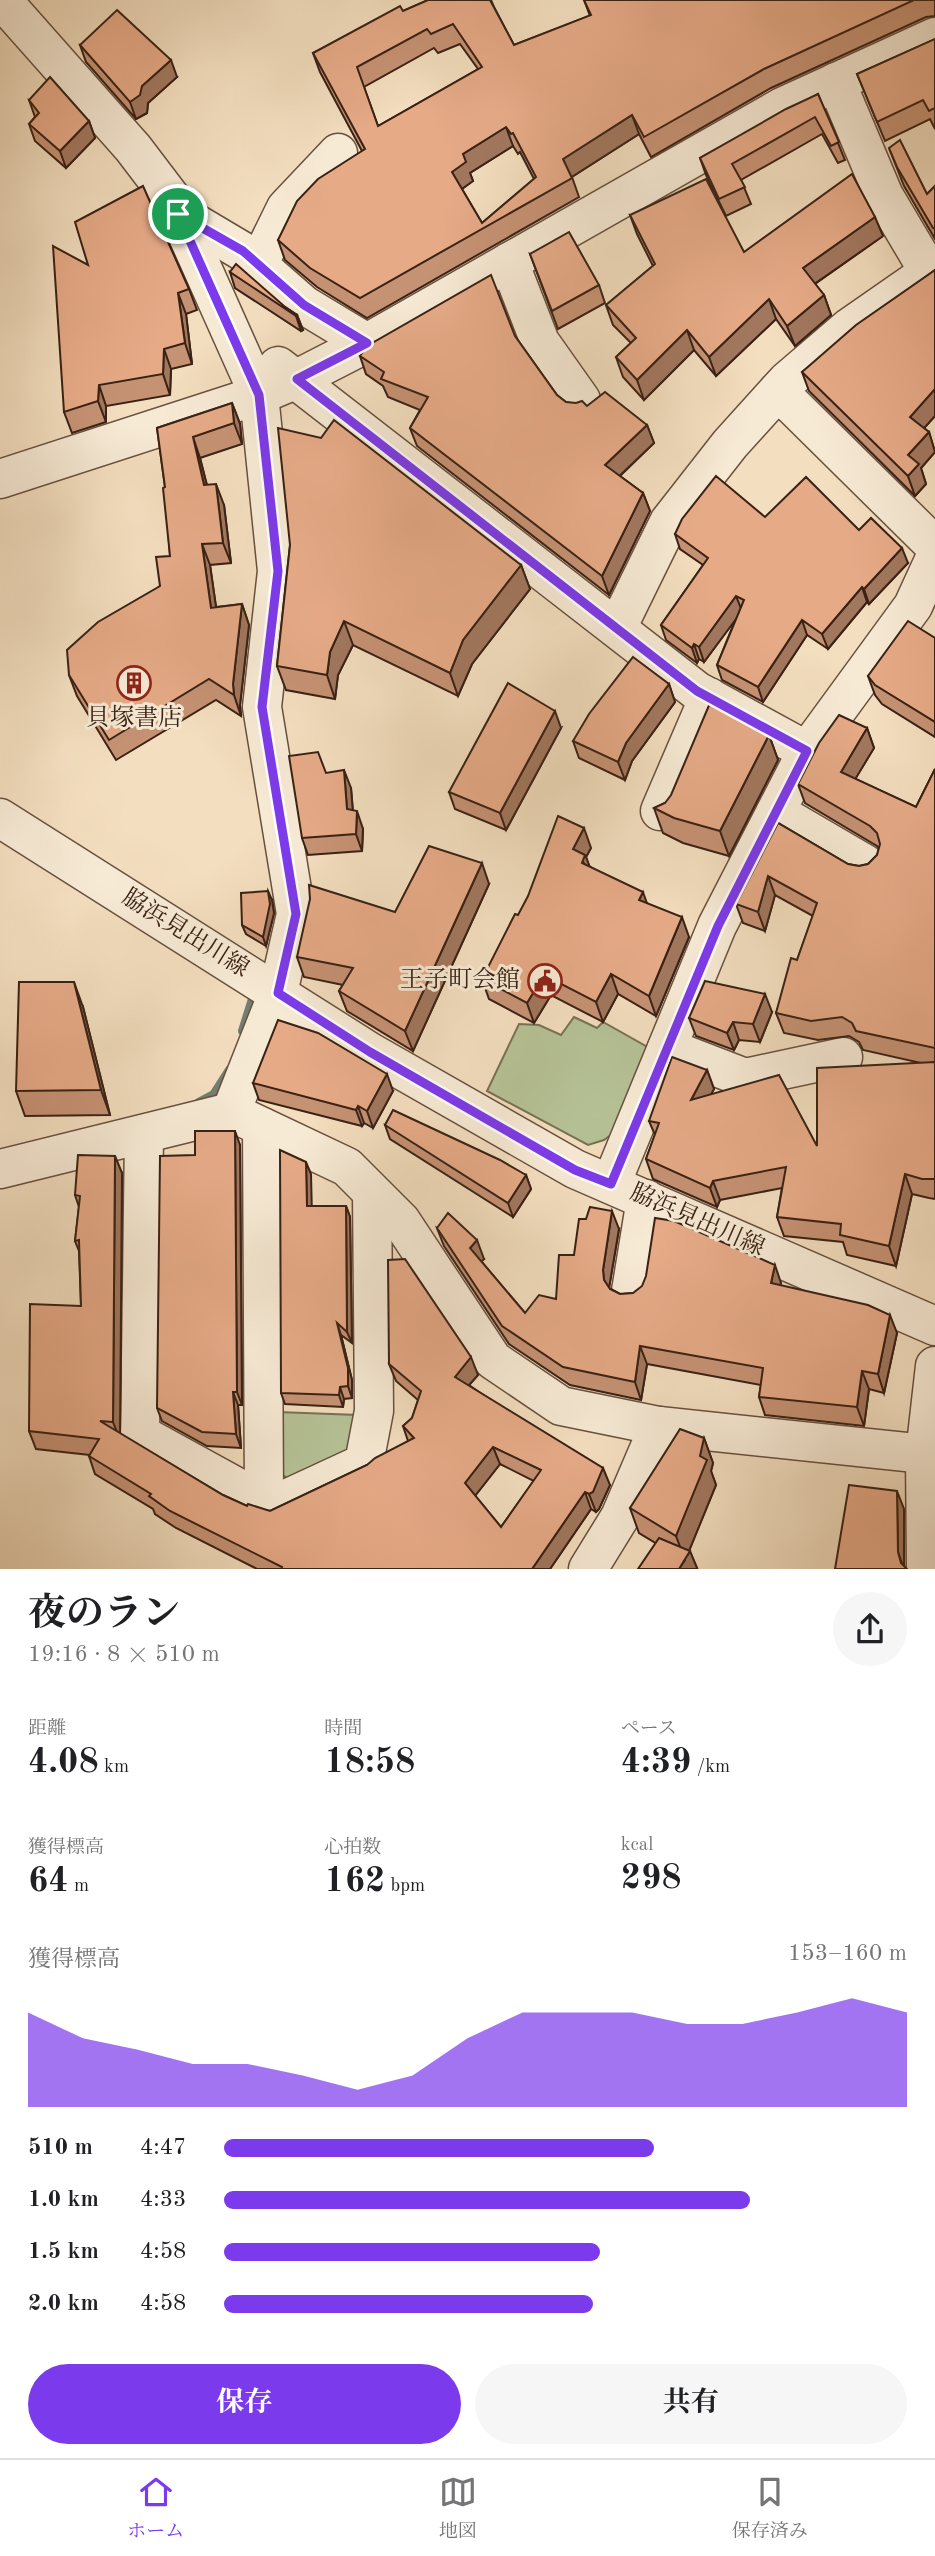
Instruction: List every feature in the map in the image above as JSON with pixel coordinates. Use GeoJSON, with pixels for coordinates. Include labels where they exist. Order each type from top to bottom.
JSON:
{"type":"FeatureCollection","features":[{"type":"Feature","properties":{"kind":"street"},"geometry":{"type":"LineString","coordinates":[[2,0],[133,148],[172,198],[259,395],[278,571],[262,707],[296,914],[247,1120],[264,1502]]}},
{"type":"Feature","properties":{"kind":"street"},"geometry":{"type":"LineString","coordinates":[[0,479],[259,395],[297,379],[367,343],[782,107],[935,37]]}},
{"type":"Feature","properties":{"kind":"street"},"geometry":{"type":"LineString","coordinates":[[617,628],[669,522],[730,444],[787,380],[850,327],[932,270],[884,196],[836,82]]}},
{"type":"Feature","properties":{"kind":"street"},"geometry":{"type":"LineString","coordinates":[[258,265],[286,208],[338,153]]}},
{"type":"Feature","properties":{"kind":"street"},"geometry":{"type":"LineString","coordinates":[[178,214],[243,251],[304,305],[367,343]]}},
{"type":"Feature","properties":{"kind":"street"},"geometry":{"type":"LineString","coordinates":[[509,262],[540,342],[581,400]]}},
{"type":"Feature","properties":{"kind":"street"},"geometry":{"type":"LineString","coordinates":[[233,335],[297,379],[697,691],[807,751]]}},
{"type":"Feature","properties":{"kind":"street"},"geometry":{"type":"LineString","coordinates":[[778,391],[935,546]]}},
{"type":"Feature","properties":{"kind":"street"},"geometry":{"type":"LineString","coordinates":[[611,1184],[718,926],[807,751],[913,606],[935,558]]}},
{"type":"Feature","properties":{"kind":"street"},"geometry":{"type":"LineString","coordinates":[[660,811],[709,697]]}},
{"type":"Feature","properties":{"kind":"street"},"geometry":{"type":"LineString","coordinates":[[776,812],[865,864]]}},
{"type":"Feature","properties":{"kind":"street","name":"脇浜見出川線"},"geometry":{"type":"LineString","coordinates":[[0,818],[370,1052],[575,1170],[935,1326]]}},
{"type":"Feature","properties":{"kind":"street"},"geometry":{"type":"LineString","coordinates":[[667,1048],[746,1078],[844,1057]]}},
{"type":"Feature","properties":{"kind":"street"},"geometry":{"type":"LineString","coordinates":[[0,1169],[144,1134],[247,1120],[347,1167],[401,1221],[493,1360],[561,1406],[659,1426],[925,1454]]}},
{"type":"Feature","properties":{"kind":"street"},"geometry":{"type":"LineString","coordinates":[[144,1134],[140,1434],[271,1506],[364,1463],[374,1411],[372,1193]]}},
{"type":"Feature","properties":{"kind":"street"},"geometry":{"type":"LineString","coordinates":[[631,1291],[646,1199]]}},
{"type":"Feature","properties":{"kind":"street"},"geometry":{"type":"LineString","coordinates":[[926,1569],[925,1454],[935,1366]]}},
{"type":"Feature","properties":{"kind":"street"},"geometry":{"type":"LineString","coordinates":[[588,1569],[620,1517],[659,1426]]}},
{"type":"Feature","properties":{"kind":"green space"},"geometry":{"type":"Polygon","coordinates":[[[574,1017],[597,1028],[603,1022],[651,1049],[612,1134],[604,1140],[588,1145],[487,1091],[519,1024],[539,1025],[561,1035],[574,1017]]]}},
{"type":"Feature","properties":{"kind":"green space"},"geometry":{"type":"Polygon","coordinates":[[[277,1412],[358,1415],[353,1450],[291,1481],[279,1472],[277,1412]]]}},
{"type":"Feature","properties":{"kind":"building"},"geometry":{"type":"Polygon","coordinates":[[[428,0],[490,0],[514,45],[591,15],[584,0],[914,0],[764,69],[644,137],[632,115],[563,159],[572,178],[360,298],[310,268],[278,240],[297,201],[318,179],[365,149],[313,53],[400,6],[403,11],[428,0]],[[453,24],[431,34],[427,29],[357,67],[378,126],[482,67],[453,24]],[[506,127],[463,154],[466,162],[452,172],[482,223],[536,177],[513,133],[506,127]]]}},
{"type":"Feature","properties":{"kind":"building"},"geometry":{"type":"Polygon","coordinates":[[[117,10],[171,60],[142,86],[140,95],[130,102],[80,45],[117,10]]]}},
{"type":"Feature","properties":{"kind":"building"},"geometry":{"type":"Polygon","coordinates":[[[935,39],[935,108],[929,111],[923,100],[877,122],[857,74],[935,39]]]}},
{"type":"Feature","properties":{"kind":"building"},"geometry":{"type":"Polygon","coordinates":[[[50,77],[89,121],[60,151],[29,124],[39,113],[29,100],[50,77]]]}},
{"type":"Feature","properties":{"kind":"building"},"geometry":{"type":"Polygon","coordinates":[[[818,94],[839,142],[831,146],[815,117],[732,164],[745,187],[719,199],[700,158],[818,94]]]}},
{"type":"Feature","properties":{"kind":"building"},"geometry":{"type":"Polygon","coordinates":[[[900,140],[927,194],[935,186],[935,229],[897,167],[889,148],[900,140]]]}},
{"type":"Feature","properties":{"kind":"building"},"geometry":{"type":"Polygon","coordinates":[[[852,174],[875,217],[803,268],[824,295],[787,326],[769,299],[709,357],[687,330],[637,380],[616,357],[636,338],[606,305],[655,264],[630,215],[706,179],[744,252],[852,174]]]}},
{"type":"Feature","properties":{"kind":"building"},"geometry":{"type":"Polygon","coordinates":[[[143,186],[189,289],[178,293],[185,343],[164,349],[163,374],[99,385],[98,401],[64,412],[53,246],[88,265],[75,222],[143,186]]]}},
{"type":"Feature","properties":{"kind":"building"},"geometry":{"type":"Polygon","coordinates":[[[569,232],[599,285],[552,311],[530,254],[569,232]]]}},
{"type":"Feature","properties":{"kind":"building"},"geometry":{"type":"Polygon","coordinates":[[[236,264],[284,306],[297,315],[230,272],[236,264]]]}},
{"type":"Feature","properties":{"kind":"building"},"geometry":{"type":"Polygon","coordinates":[[[935,270],[935,389],[910,417],[929,432],[908,455],[919,464],[908,476],[802,372],[856,325],[935,270]]]}},
{"type":"Feature","properties":{"kind":"building"},"geometry":{"type":"Polygon","coordinates":[[[491,275],[515,336],[557,395],[566,402],[582,401],[587,406],[605,392],[647,425],[605,465],[643,493],[602,576],[410,428],[428,397],[381,379],[384,372],[360,356],[367,346],[491,275]]]}},
{"type":"Feature","properties":{"kind":"building"},"geometry":{"type":"Polygon","coordinates":[[[232,403],[234,423],[193,437],[204,485],[216,484],[223,543],[202,544],[211,608],[242,604],[234,695],[209,679],[109,740],[69,675],[67,650],[98,622],[160,586],[156,557],[170,556],[157,428],[232,403]]]}},
{"type":"Feature","properties":{"kind":"building"},"geometry":{"type":"Polygon","coordinates":[[[334,420],[521,565],[463,640],[450,673],[344,621],[330,652],[327,675],[277,666],[290,545],[278,428],[321,438],[334,420]]]}},
{"type":"Feature","properties":{"kind":"building"},"geometry":{"type":"Polygon","coordinates":[[[716,476],[765,517],[806,477],[859,530],[871,518],[902,548],[864,589],[862,587],[822,634],[802,620],[758,687],[717,665],[744,600],[736,596],[699,647],[694,644],[692,648],[661,625],[708,558],[675,534],[682,519],[716,476]]]}},
{"type":"Feature","properties":{"kind":"building"},"geometry":{"type":"Polygon","coordinates":[[[908,621],[935,638],[935,722],[875,685],[868,676],[908,621]]]}},
{"type":"Feature","properties":{"kind":"building"},"geometry":{"type":"Polygon","coordinates":[[[633,657],[669,684],[626,743],[618,762],[573,741],[589,714],[633,657]]]}},
{"type":"Feature","properties":{"kind":"building"},"geometry":{"type":"Polygon","coordinates":[[[508,683],[555,711],[500,813],[449,792],[508,683]]]}},
{"type":"Feature","properties":{"kind":"building"},"geometry":{"type":"Polygon","coordinates":[[[710,703],[769,735],[720,831],[674,818],[654,808],[665,803],[671,795],[710,703]]]}},
{"type":"Feature","properties":{"kind":"building"},"geometry":{"type":"Polygon","coordinates":[[[839,715],[867,728],[841,772],[916,807],[935,769],[935,1048],[856,1031],[852,1023],[842,1017],[811,1021],[776,1013],[791,958],[797,960],[817,903],[768,876],[758,912],[736,904],[778,823],[848,864],[868,864],[877,855],[880,844],[877,833],[870,826],[798,784],[819,743],[839,715]]]}},
{"type":"Feature","properties":{"kind":"building"},"geometry":{"type":"Polygon","coordinates":[[[318,752],[326,773],[344,770],[347,809],[357,811],[356,834],[302,838],[289,756],[318,752]]]}},
{"type":"Feature","properties":{"kind":"building"},"geometry":{"type":"Polygon","coordinates":[[[558,816],[584,828],[573,849],[585,855],[582,863],[643,892],[639,900],[682,917],[649,996],[611,974],[596,1002],[544,975],[527,1003],[482,979],[515,914],[518,915],[528,896],[558,816]]]}},
{"type":"Feature","properties":{"kind":"building"},"geometry":{"type":"Polygon","coordinates":[[[429,846],[482,863],[405,1031],[339,991],[353,968],[297,957],[310,899],[309,885],[395,912],[429,846]]]}},
{"type":"Feature","properties":{"kind":"building"},"geometry":{"type":"Polygon","coordinates":[[[268,891],[270,904],[263,937],[242,925],[241,893],[268,891]]]}},
{"type":"Feature","properties":{"kind":"building"},"geometry":{"type":"Polygon","coordinates":[[[705,981],[765,994],[753,1024],[733,1022],[727,1033],[689,1018],[705,981]]]}},
{"type":"Feature","properties":{"kind":"building"},"geometry":{"type":"Polygon","coordinates":[[[19,982],[74,982],[101,1090],[16,1091],[19,982]]]}},
{"type":"Feature","properties":{"kind":"building"},"geometry":{"type":"Polygon","coordinates":[[[278,1020],[318,1033],[387,1074],[367,1111],[358,1106],[356,1110],[253,1083],[278,1020]]]}},
{"type":"Feature","properties":{"kind":"building"},"geometry":{"type":"Polygon","coordinates":[[[672,1057],[707,1070],[691,1100],[779,1075],[817,1146],[817,1068],[935,1062],[935,1179],[922,1179],[905,1174],[889,1246],[840,1235],[841,1224],[777,1217],[786,1167],[713,1181],[710,1188],[646,1159],[659,1123],[649,1121],[672,1057]]]}},
{"type":"Feature","properties":{"kind":"building"},"geometry":{"type":"Polygon","coordinates":[[[393,1110],[526,1175],[508,1203],[385,1125],[393,1110]]]}},
{"type":"Feature","properties":{"kind":"building"},"geometry":{"type":"Polygon","coordinates":[[[195,1131],[235,1131],[237,1392],[233,1392],[236,1434],[202,1432],[157,1408],[160,1156],[195,1155],[195,1131]]]}},
{"type":"Feature","properties":{"kind":"building"},"geometry":{"type":"Polygon","coordinates":[[[280,1150],[306,1162],[307,1206],[346,1206],[347,1332],[337,1323],[348,1368],[348,1386],[340,1387],[339,1395],[281,1393],[280,1150]]]}},
{"type":"Feature","properties":{"kind":"building"},"geometry":{"type":"Polygon","coordinates":[[[78,1155],[115,1156],[113,1422],[100,1421],[223,1495],[247,1506],[248,1504],[270,1511],[367,1465],[414,1438],[403,1426],[412,1418],[421,1391],[389,1364],[388,1260],[405,1259],[471,1357],[455,1377],[603,1468],[593,1492],[585,1492],[532,1569],[281,1569],[282,1567],[170,1511],[149,1496],[151,1494],[89,1456],[99,1439],[29,1431],[30,1304],[81,1306],[79,1240],[75,1241],[80,1196],[75,1195],[78,1155]],[[493,1447],[465,1483],[501,1527],[541,1470],[493,1447]]]}},
{"type":"Feature","properties":{"kind":"building"},"geometry":{"type":"Polygon","coordinates":[[[590,1207],[612,1211],[603,1270],[604,1280],[610,1289],[620,1294],[633,1293],[642,1286],[655,1218],[674,1221],[775,1265],[771,1283],[868,1305],[890,1315],[878,1374],[862,1371],[857,1407],[759,1397],[763,1368],[640,1346],[635,1382],[563,1367],[502,1326],[437,1228],[448,1213],[477,1240],[470,1248],[525,1313],[539,1295],[556,1299],[559,1255],[574,1255],[579,1219],[586,1219],[590,1207]]]}},
{"type":"Feature","properties":{"kind":"building"},"geometry":{"type":"Polygon","coordinates":[[[680,1429],[704,1438],[700,1456],[707,1460],[676,1536],[630,1508],[680,1429]]]}},
{"type":"Feature","properties":{"kind":"building"},"geometry":{"type":"Polygon","coordinates":[[[849,1485],[897,1491],[898,1552],[901,1563],[907,1569],[835,1569],[849,1485]]]}},
{"type":"Feature","properties":{"kind":"building"},"geometry":{"type":"Polygon","coordinates":[[[659,1538],[690,1551],[679,1569],[638,1569],[659,1538]]]}},
{"type":"Feature","properties":{"kind":"waterway"},"geometry":{"type":"LineString","coordinates":[[243,1031],[253,999]]}},
{"type":"Feature","properties":{"kind":"waterway"},"geometry":{"type":"LineString","coordinates":[[199,1103],[214,1095],[230,1070]]}},
{"type":"Feature","properties":{"kind":"place","name":"貝塚書店"},"geometry":{"type":"Point","coordinates":[134,683]}},
{"type":"Feature","properties":{"kind":"place","name":"王子町会館"},"geometry":{"type":"Point","coordinates":[545,981]}},
{"type":"Feature","properties":{"kind":"route"},"geometry":{"type":"LineString","coordinates":[[178,214],[243,251],[304,305],[367,343],[297,379],[697,691],[807,751],[718,926],[611,1184],[575,1170],[370,1052],[278,993],[296,914],[262,707],[278,571],[259,395],[178,214]]}}]}
